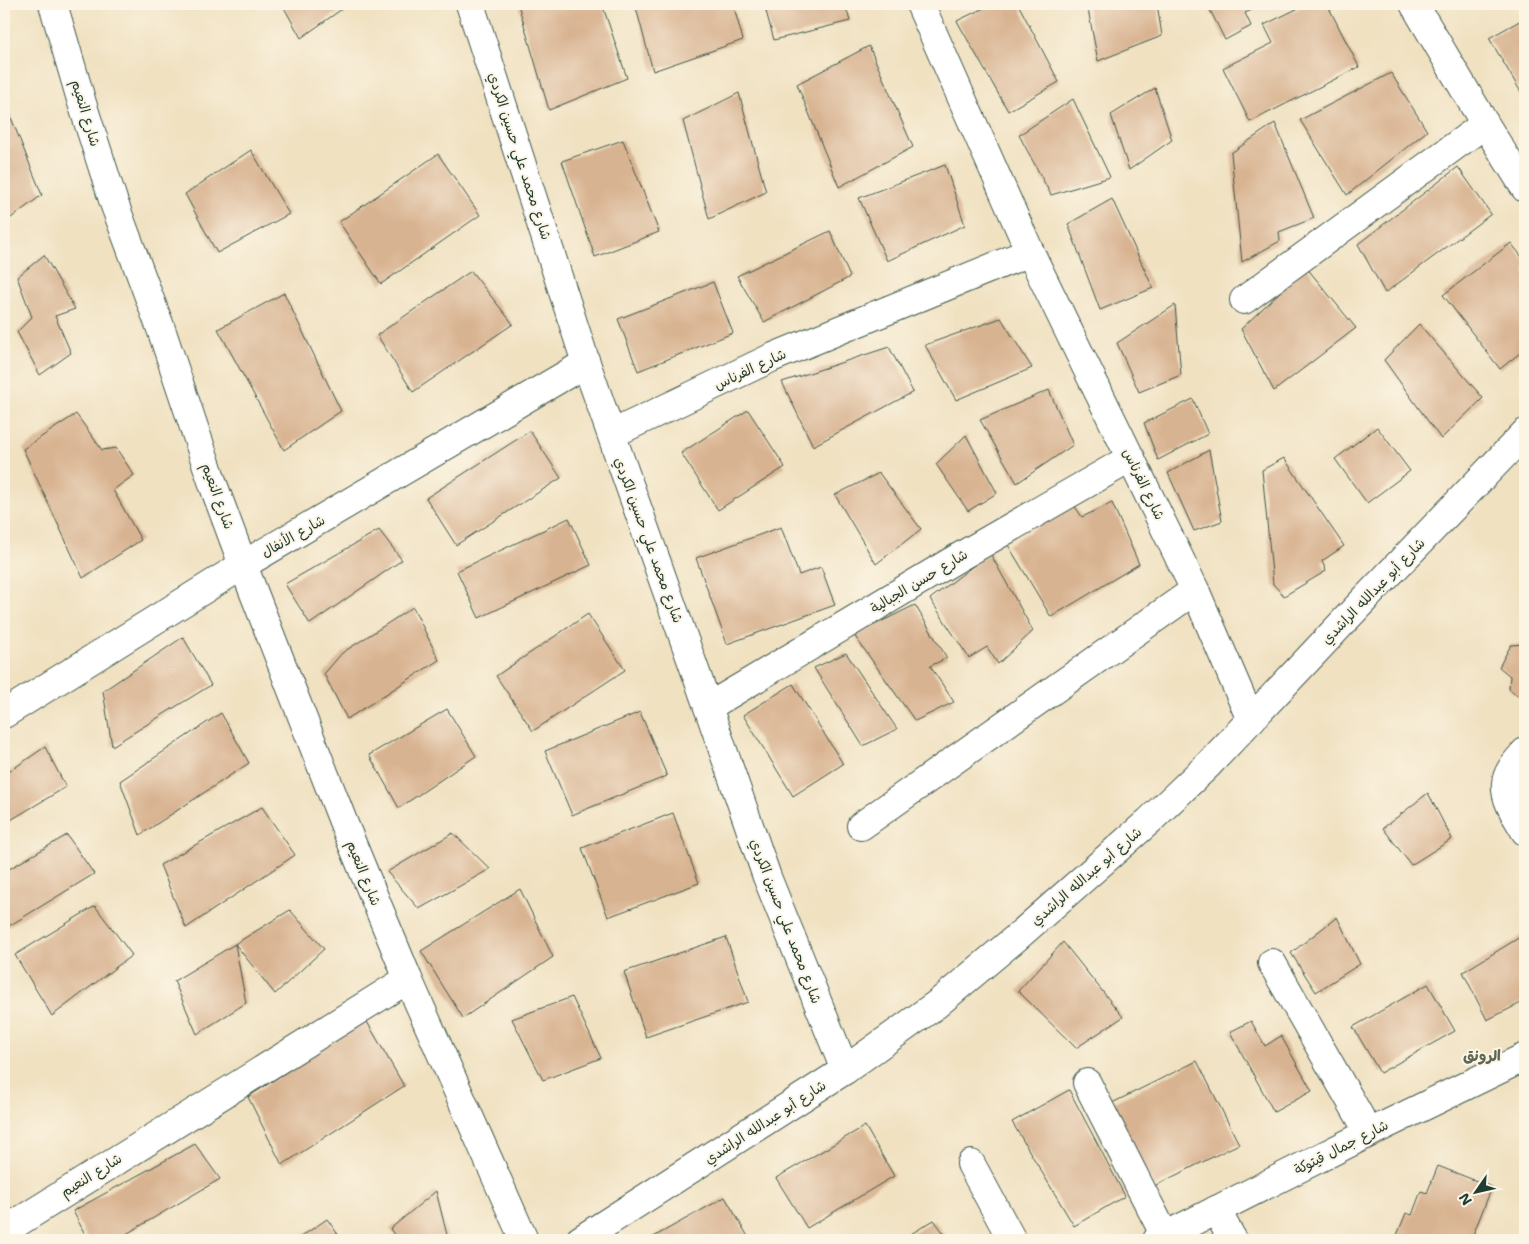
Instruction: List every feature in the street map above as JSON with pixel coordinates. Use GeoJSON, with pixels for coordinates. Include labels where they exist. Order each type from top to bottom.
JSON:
{"type":"FeatureCollection","features":[{"type":"Feature","properties":{"kind":"street","name":"شارع النعيم"},"geometry":{"type":"LineString","coordinates":[[53,4],[114,203],[161,329],[243,565],[344,824],[408,979],[524,1240]]}},
{"type":"Feature","properties":{"kind":"street","name":"شارع محمد علي حسين الكردي"},"geometry":{"type":"LineString","coordinates":[[470,4],[586,363],[767,877],[845,1070]]}},
{"type":"Feature","properties":{"kind":"street","name":"شارع الفرناس"},"geometry":{"type":"LineString","coordinates":[[920,4],[1030,252],[1195,590],[1251,720]]}},
{"type":"Feature","properties":{"kind":"street"},"geometry":{"type":"LineString","coordinates":[[1414,4],[1525,188]]}},
{"type":"Feature","properties":{"kind":"street"},"geometry":{"type":"LineString","coordinates":[[1244,300],[1485,124]]}},
{"type":"Feature","properties":{"kind":"street","name":"شارع الفرناس"},"geometry":{"type":"LineString","coordinates":[[612,434],[771,358],[1030,252]]}},
{"type":"Feature","properties":{"kind":"street","name":"شارع الأنفال"},"geometry":{"type":"LineString","coordinates":[[4,714],[243,565],[586,363]]}},
{"type":"Feature","properties":{"kind":"street","name":"شارع أبو عبدالله الراشدي"},"geometry":{"type":"LineString","coordinates":[[580,1240],[845,1070],[937,1004],[1016,938],[1156,814],[1209,764],[1525,433]]}},
{"type":"Feature","properties":{"kind":"street","name":"شارع حسن الجبالية"},"geometry":{"type":"LineString","coordinates":[[708,707],[954,560],[1131,458]]}},
{"type":"Feature","properties":{"kind":"street"},"geometry":{"type":"LineString","coordinates":[[861,826],[1195,590]]}},
{"type":"Feature","properties":{"kind":"street"},"geometry":{"type":"LineString","coordinates":[[1525,752],[1512,769],[1506,782],[1508,798],[1525,831]]}},
{"type":"Feature","properties":{"kind":"street"},"geometry":{"type":"LineString","coordinates":[[1272,963],[1369,1133]]}},
{"type":"Feature","properties":{"kind":"street","name":"شارع النعيم"},"geometry":{"type":"LineString","coordinates":[[4,1230],[408,979]]}},
{"type":"Feature","properties":{"kind":"street","name":"شارع جمال قيتوكة"},"geometry":{"type":"LineString","coordinates":[[1161,1238],[1525,1057]]}},
{"type":"Feature","properties":{"kind":"street"},"geometry":{"type":"LineString","coordinates":[[1087,1083],[1161,1238]]}},
{"type":"Feature","properties":{"kind":"street"},"geometry":{"type":"LineString","coordinates":[[971,1164],[1012,1240]]}},
{"type":"Feature","properties":{"kind":"street"},"geometry":{"type":"LineString","coordinates":[[1216,1210],[1233,1240]]}},
{"type":"Feature","properties":{"kind":"building"},"geometry":{"type":"Polygon","coordinates":[[[282,4],[349,4],[301,38],[282,4]]]}},
{"type":"Feature","properties":{"kind":"building"},"geometry":{"type":"Polygon","coordinates":[[[518,4],[602,4],[627,78],[549,110],[518,4]]]}},
{"type":"Feature","properties":{"kind":"building"},"geometry":{"type":"Polygon","coordinates":[[[635,4],[733,4],[743,40],[653,71],[635,4]]]}},
{"type":"Feature","properties":{"kind":"building"},"geometry":{"type":"Polygon","coordinates":[[[764,4],[845,4],[850,21],[774,40],[764,4]]]}},
{"type":"Feature","properties":{"kind":"building"},"geometry":{"type":"Polygon","coordinates":[[[992,4],[1018,4],[1059,82],[1008,111],[957,21],[992,4]]]}},
{"type":"Feature","properties":{"kind":"building"},"geometry":{"type":"Polygon","coordinates":[[[1087,4],[1157,4],[1162,36],[1098,61],[1087,4]]]}},
{"type":"Feature","properties":{"kind":"building"},"geometry":{"type":"Polygon","coordinates":[[[1221,4],[1265,4],[1245,13],[1251,26],[1225,40],[1210,10],[1221,4]]]}},
{"type":"Feature","properties":{"kind":"building"},"geometry":{"type":"Polygon","coordinates":[[[1307,4],[1327,4],[1359,67],[1250,122],[1223,68],[1273,43],[1264,25],[1307,4]]]}},
{"type":"Feature","properties":{"kind":"building"},"geometry":{"type":"Polygon","coordinates":[[[1525,18],[1525,99],[1489,38],[1525,18]]]}},
{"type":"Feature","properties":{"kind":"building"},"geometry":{"type":"Polygon","coordinates":[[[869,46],[913,147],[839,187],[797,84],[869,46]]]}},
{"type":"Feature","properties":{"kind":"building"},"geometry":{"type":"Polygon","coordinates":[[[1391,73],[1427,131],[1347,195],[1300,120],[1391,73]]]}},
{"type":"Feature","properties":{"kind":"building"},"geometry":{"type":"Polygon","coordinates":[[[1155,88],[1172,140],[1129,170],[1111,115],[1155,88]]]}},
{"type":"Feature","properties":{"kind":"building"},"geometry":{"type":"Polygon","coordinates":[[[739,93],[766,192],[709,219],[683,121],[739,93]]]}},
{"type":"Feature","properties":{"kind":"building"},"geometry":{"type":"Polygon","coordinates":[[[1073,99],[1110,177],[1051,195],[1019,135],[1073,99]]]}},
{"type":"Feature","properties":{"kind":"building"},"geometry":{"type":"Polygon","coordinates":[[[10,115],[42,195],[4,223],[4,119],[10,115]]]}},
{"type":"Feature","properties":{"kind":"building"},"geometry":{"type":"Polygon","coordinates":[[[1275,123],[1314,218],[1279,232],[1280,241],[1242,262],[1231,153],[1275,123]]]}},
{"type":"Feature","properties":{"kind":"building"},"geometry":{"type":"Polygon","coordinates":[[[623,140],[659,232],[595,257],[562,161],[623,140]]]}},
{"type":"Feature","properties":{"kind":"building"},"geometry":{"type":"Polygon","coordinates":[[[251,150],[289,214],[217,253],[185,194],[251,150]]]}},
{"type":"Feature","properties":{"kind":"building"},"geometry":{"type":"Polygon","coordinates":[[[438,154],[480,215],[381,284],[339,222],[438,154]]]}},
{"type":"Feature","properties":{"kind":"building"},"geometry":{"type":"Polygon","coordinates":[[[945,165],[965,225],[887,261],[859,198],[945,165]]]}},
{"type":"Feature","properties":{"kind":"building"},"geometry":{"type":"Polygon","coordinates":[[[1458,167],[1491,214],[1385,293],[1358,244],[1458,167]]]}},
{"type":"Feature","properties":{"kind":"building"},"geometry":{"type":"Polygon","coordinates":[[[1112,199],[1153,288],[1100,310],[1068,224],[1112,199]]]}},
{"type":"Feature","properties":{"kind":"building"},"geometry":{"type":"Polygon","coordinates":[[[830,231],[850,277],[764,322],[737,276],[830,231]]]}},
{"type":"Feature","properties":{"kind":"building"},"geometry":{"type":"Polygon","coordinates":[[[1511,243],[1525,261],[1525,349],[1500,369],[1443,295],[1511,243]]]}},
{"type":"Feature","properties":{"kind":"building"},"geometry":{"type":"Polygon","coordinates":[[[44,255],[75,309],[55,316],[71,353],[40,375],[17,332],[32,317],[17,277],[44,255]]]}},
{"type":"Feature","properties":{"kind":"building"},"geometry":{"type":"Polygon","coordinates":[[[1306,267],[1356,328],[1274,391],[1241,329],[1306,267]]]}},
{"type":"Feature","properties":{"kind":"building"},"geometry":{"type":"Polygon","coordinates":[[[471,271],[513,324],[413,392],[377,335],[471,271]]]}},
{"type":"Feature","properties":{"kind":"building"},"geometry":{"type":"Polygon","coordinates":[[[713,282],[733,333],[638,371],[618,319],[713,282]]]}},
{"type":"Feature","properties":{"kind":"building"},"geometry":{"type":"Polygon","coordinates":[[[284,293],[341,411],[284,450],[218,329],[284,293]]]}},
{"type":"Feature","properties":{"kind":"building"},"geometry":{"type":"Polygon","coordinates":[[[1175,305],[1181,375],[1139,392],[1117,343],[1175,305]]]}},
{"type":"Feature","properties":{"kind":"building"},"geometry":{"type":"Polygon","coordinates":[[[1001,318],[1032,368],[956,400],[925,345],[1001,318]]]}},
{"type":"Feature","properties":{"kind":"building"},"geometry":{"type":"Polygon","coordinates":[[[1419,324],[1483,398],[1441,439],[1384,360],[1419,324]]]}},
{"type":"Feature","properties":{"kind":"building"},"geometry":{"type":"Polygon","coordinates":[[[889,347],[913,392],[813,446],[782,382],[889,347]]]}},
{"type":"Feature","properties":{"kind":"building"},"geometry":{"type":"Polygon","coordinates":[[[1049,390],[1073,445],[1017,483],[980,420],[1049,390]]]}},
{"type":"Feature","properties":{"kind":"building"},"geometry":{"type":"Polygon","coordinates":[[[1193,399],[1208,434],[1158,460],[1144,423],[1193,399]]]}},
{"type":"Feature","properties":{"kind":"building"},"geometry":{"type":"Polygon","coordinates":[[[748,410],[785,467],[718,510],[681,453],[748,410]]]}},
{"type":"Feature","properties":{"kind":"building"},"geometry":{"type":"Polygon","coordinates":[[[76,414],[102,450],[116,448],[134,475],[113,490],[141,540],[83,578],[23,449],[76,414]]]}},
{"type":"Feature","properties":{"kind":"building"},"geometry":{"type":"Polygon","coordinates":[[[1377,427],[1410,471],[1367,503],[1335,459],[1377,427]]]}},
{"type":"Feature","properties":{"kind":"building"},"geometry":{"type":"Polygon","coordinates":[[[530,431],[561,478],[456,545],[426,498],[530,431]]]}},
{"type":"Feature","properties":{"kind":"building"},"geometry":{"type":"Polygon","coordinates":[[[966,435],[997,493],[968,511],[936,464],[966,435]]]}},
{"type":"Feature","properties":{"kind":"building"},"geometry":{"type":"Polygon","coordinates":[[[1209,450],[1222,521],[1194,531],[1168,473],[1209,450]]]}},
{"type":"Feature","properties":{"kind":"building"},"geometry":{"type":"Polygon","coordinates":[[[1284,458],[1344,546],[1322,561],[1326,571],[1284,596],[1273,584],[1262,470],[1284,458]]]}},
{"type":"Feature","properties":{"kind":"building"},"geometry":{"type":"Polygon","coordinates":[[[879,473],[921,529],[876,564],[835,495],[879,473]]]}},
{"type":"Feature","properties":{"kind":"building"},"geometry":{"type":"Polygon","coordinates":[[[1112,503],[1139,564],[1051,617],[1008,545],[1074,505],[1082,517],[1112,503]]]}},
{"type":"Feature","properties":{"kind":"building"},"geometry":{"type":"Polygon","coordinates":[[[569,518],[591,565],[479,618],[457,571],[569,518]]]}},
{"type":"Feature","properties":{"kind":"building"},"geometry":{"type":"Polygon","coordinates":[[[781,527],[799,575],[821,567],[835,605],[727,644],[696,558],[781,527]]]}},
{"type":"Feature","properties":{"kind":"building"},"geometry":{"type":"Polygon","coordinates":[[[379,530],[402,560],[310,624],[285,584],[379,530]]]}},
{"type":"Feature","properties":{"kind":"building"},"geometry":{"type":"Polygon","coordinates":[[[990,553],[1033,631],[998,664],[987,647],[969,658],[930,599],[990,553]]]}},
{"type":"Feature","properties":{"kind":"building"},"geometry":{"type":"Polygon","coordinates":[[[915,605],[947,658],[930,666],[954,702],[915,721],[854,635],[915,605]]]}},
{"type":"Feature","properties":{"kind":"building"},"geometry":{"type":"Polygon","coordinates":[[[413,607],[439,660],[347,719],[324,674],[342,653],[413,607]]]}},
{"type":"Feature","properties":{"kind":"building"},"geometry":{"type":"Polygon","coordinates":[[[588,614],[625,670],[533,731],[496,676],[588,614]]]}},
{"type":"Feature","properties":{"kind":"building"},"geometry":{"type":"Polygon","coordinates":[[[183,637],[211,685],[112,746],[103,691],[183,637]]]}},
{"type":"Feature","properties":{"kind":"building"},"geometry":{"type":"Polygon","coordinates":[[[1525,644],[1525,701],[1509,689],[1510,676],[1499,667],[1511,645],[1525,644]]]}},
{"type":"Feature","properties":{"kind":"building"},"geometry":{"type":"Polygon","coordinates":[[[846,653],[897,729],[863,746],[814,668],[846,653]]]}},
{"type":"Feature","properties":{"kind":"building"},"geometry":{"type":"Polygon","coordinates":[[[793,684],[843,764],[793,796],[743,715],[793,684]]]}},
{"type":"Feature","properties":{"kind":"building"},"geometry":{"type":"Polygon","coordinates":[[[447,709],[476,756],[399,808],[369,755],[447,709]]]}},
{"type":"Feature","properties":{"kind":"building"},"geometry":{"type":"Polygon","coordinates":[[[640,712],[667,776],[572,815],[545,751],[640,712]]]}},
{"type":"Feature","properties":{"kind":"building"},"geometry":{"type":"Polygon","coordinates":[[[221,713],[249,763],[140,835],[120,781],[221,713]]]}},
{"type":"Feature","properties":{"kind":"building"},"geometry":{"type":"Polygon","coordinates":[[[45,747],[66,787],[4,824],[4,775],[45,747]]]}},
{"type":"Feature","properties":{"kind":"building"},"geometry":{"type":"Polygon","coordinates":[[[1428,793],[1452,839],[1411,865],[1383,828],[1428,793]]]}},
{"type":"Feature","properties":{"kind":"building"},"geometry":{"type":"Polygon","coordinates":[[[262,807],[295,855],[186,928],[160,865],[262,807]]]}},
{"type":"Feature","properties":{"kind":"building"},"geometry":{"type":"Polygon","coordinates":[[[673,813],[699,883],[608,917],[582,848],[673,813]]]}},
{"type":"Feature","properties":{"kind":"building"},"geometry":{"type":"Polygon","coordinates":[[[453,833],[490,869],[419,909],[387,872],[453,833]]]}},
{"type":"Feature","properties":{"kind":"building"},"geometry":{"type":"Polygon","coordinates":[[[67,835],[94,874],[4,929],[4,872],[67,835]]]}},
{"type":"Feature","properties":{"kind":"building"},"geometry":{"type":"Polygon","coordinates":[[[520,889],[553,957],[463,1018],[421,951],[520,889]]]}},
{"type":"Feature","properties":{"kind":"building"},"geometry":{"type":"Polygon","coordinates":[[[95,906],[132,955],[52,1016],[15,955],[95,906]]]}},
{"type":"Feature","properties":{"kind":"building"},"geometry":{"type":"Polygon","coordinates":[[[290,910],[324,949],[275,994],[235,944],[290,910]]]}},
{"type":"Feature","properties":{"kind":"building"},"geometry":{"type":"Polygon","coordinates":[[[1337,917],[1360,964],[1316,992],[1291,953],[1337,917]]]}},
{"type":"Feature","properties":{"kind":"building"},"geometry":{"type":"Polygon","coordinates":[[[1525,934],[1525,1001],[1487,1020],[1463,972],[1525,934]]]}},
{"type":"Feature","properties":{"kind":"building"},"geometry":{"type":"Polygon","coordinates":[[[726,937],[748,1002],[646,1037],[624,972],[726,937]]]}},
{"type":"Feature","properties":{"kind":"building"},"geometry":{"type":"Polygon","coordinates":[[[1063,942],[1123,1017],[1076,1048],[1018,991],[1063,942]]]}},
{"type":"Feature","properties":{"kind":"building"},"geometry":{"type":"Polygon","coordinates":[[[235,944],[246,1003],[197,1034],[174,981],[235,944]]]}},
{"type":"Feature","properties":{"kind":"building"},"geometry":{"type":"Polygon","coordinates":[[[1428,984],[1455,1031],[1380,1073],[1353,1027],[1428,984]]]}},
{"type":"Feature","properties":{"kind":"building"},"geometry":{"type":"Polygon","coordinates":[[[572,997],[601,1058],[543,1080],[512,1019],[572,997]]]}},
{"type":"Feature","properties":{"kind":"building"},"geometry":{"type":"Polygon","coordinates":[[[366,1020],[404,1086],[282,1165],[248,1097],[366,1020]]]}},
{"type":"Feature","properties":{"kind":"building"},"geometry":{"type":"Polygon","coordinates":[[[1251,1021],[1265,1046],[1281,1036],[1312,1091],[1274,1112],[1230,1032],[1251,1021]]]}},
{"type":"Feature","properties":{"kind":"building"},"geometry":{"type":"Polygon","coordinates":[[[1197,1061],[1239,1144],[1154,1186],[1112,1103],[1197,1061]]]}},
{"type":"Feature","properties":{"kind":"building"},"geometry":{"type":"Polygon","coordinates":[[[1069,1090],[1125,1196],[1074,1226],[1012,1122],[1069,1090]]]}},
{"type":"Feature","properties":{"kind":"building"},"geometry":{"type":"Polygon","coordinates":[[[865,1126],[894,1176],[807,1228],[776,1178],[865,1126]]]}},
{"type":"Feature","properties":{"kind":"building"},"geometry":{"type":"Polygon","coordinates":[[[195,1144],[220,1179],[116,1240],[88,1240],[73,1211],[195,1144]]]}},
{"type":"Feature","properties":{"kind":"building"},"geometry":{"type":"Polygon","coordinates":[[[1438,1166],[1492,1187],[1471,1240],[1395,1240],[1406,1213],[1412,1215],[1421,1191],[1427,1193],[1438,1166]]]}},
{"type":"Feature","properties":{"kind":"building"},"geometry":{"type":"Polygon","coordinates":[[[436,1191],[448,1239],[398,1240],[390,1229],[436,1191]]]}},
{"type":"Feature","properties":{"kind":"building"},"geometry":{"type":"Polygon","coordinates":[[[725,1197],[750,1240],[648,1240],[725,1197]]]}},
{"type":"Feature","properties":{"kind":"building"},"geometry":{"type":"Polygon","coordinates":[[[327,1219],[342,1240],[296,1240],[327,1219]]]}},
{"type":"Feature","properties":{"kind":"building"},"geometry":{"type":"Polygon","coordinates":[[[934,1220],[949,1240],[901,1240],[934,1220]]]}},
{"type":"Feature","properties":{"kind":"district","name":"الرونق"},"geometry":{"type":"Point","coordinates":[1482,1056]}}]}
